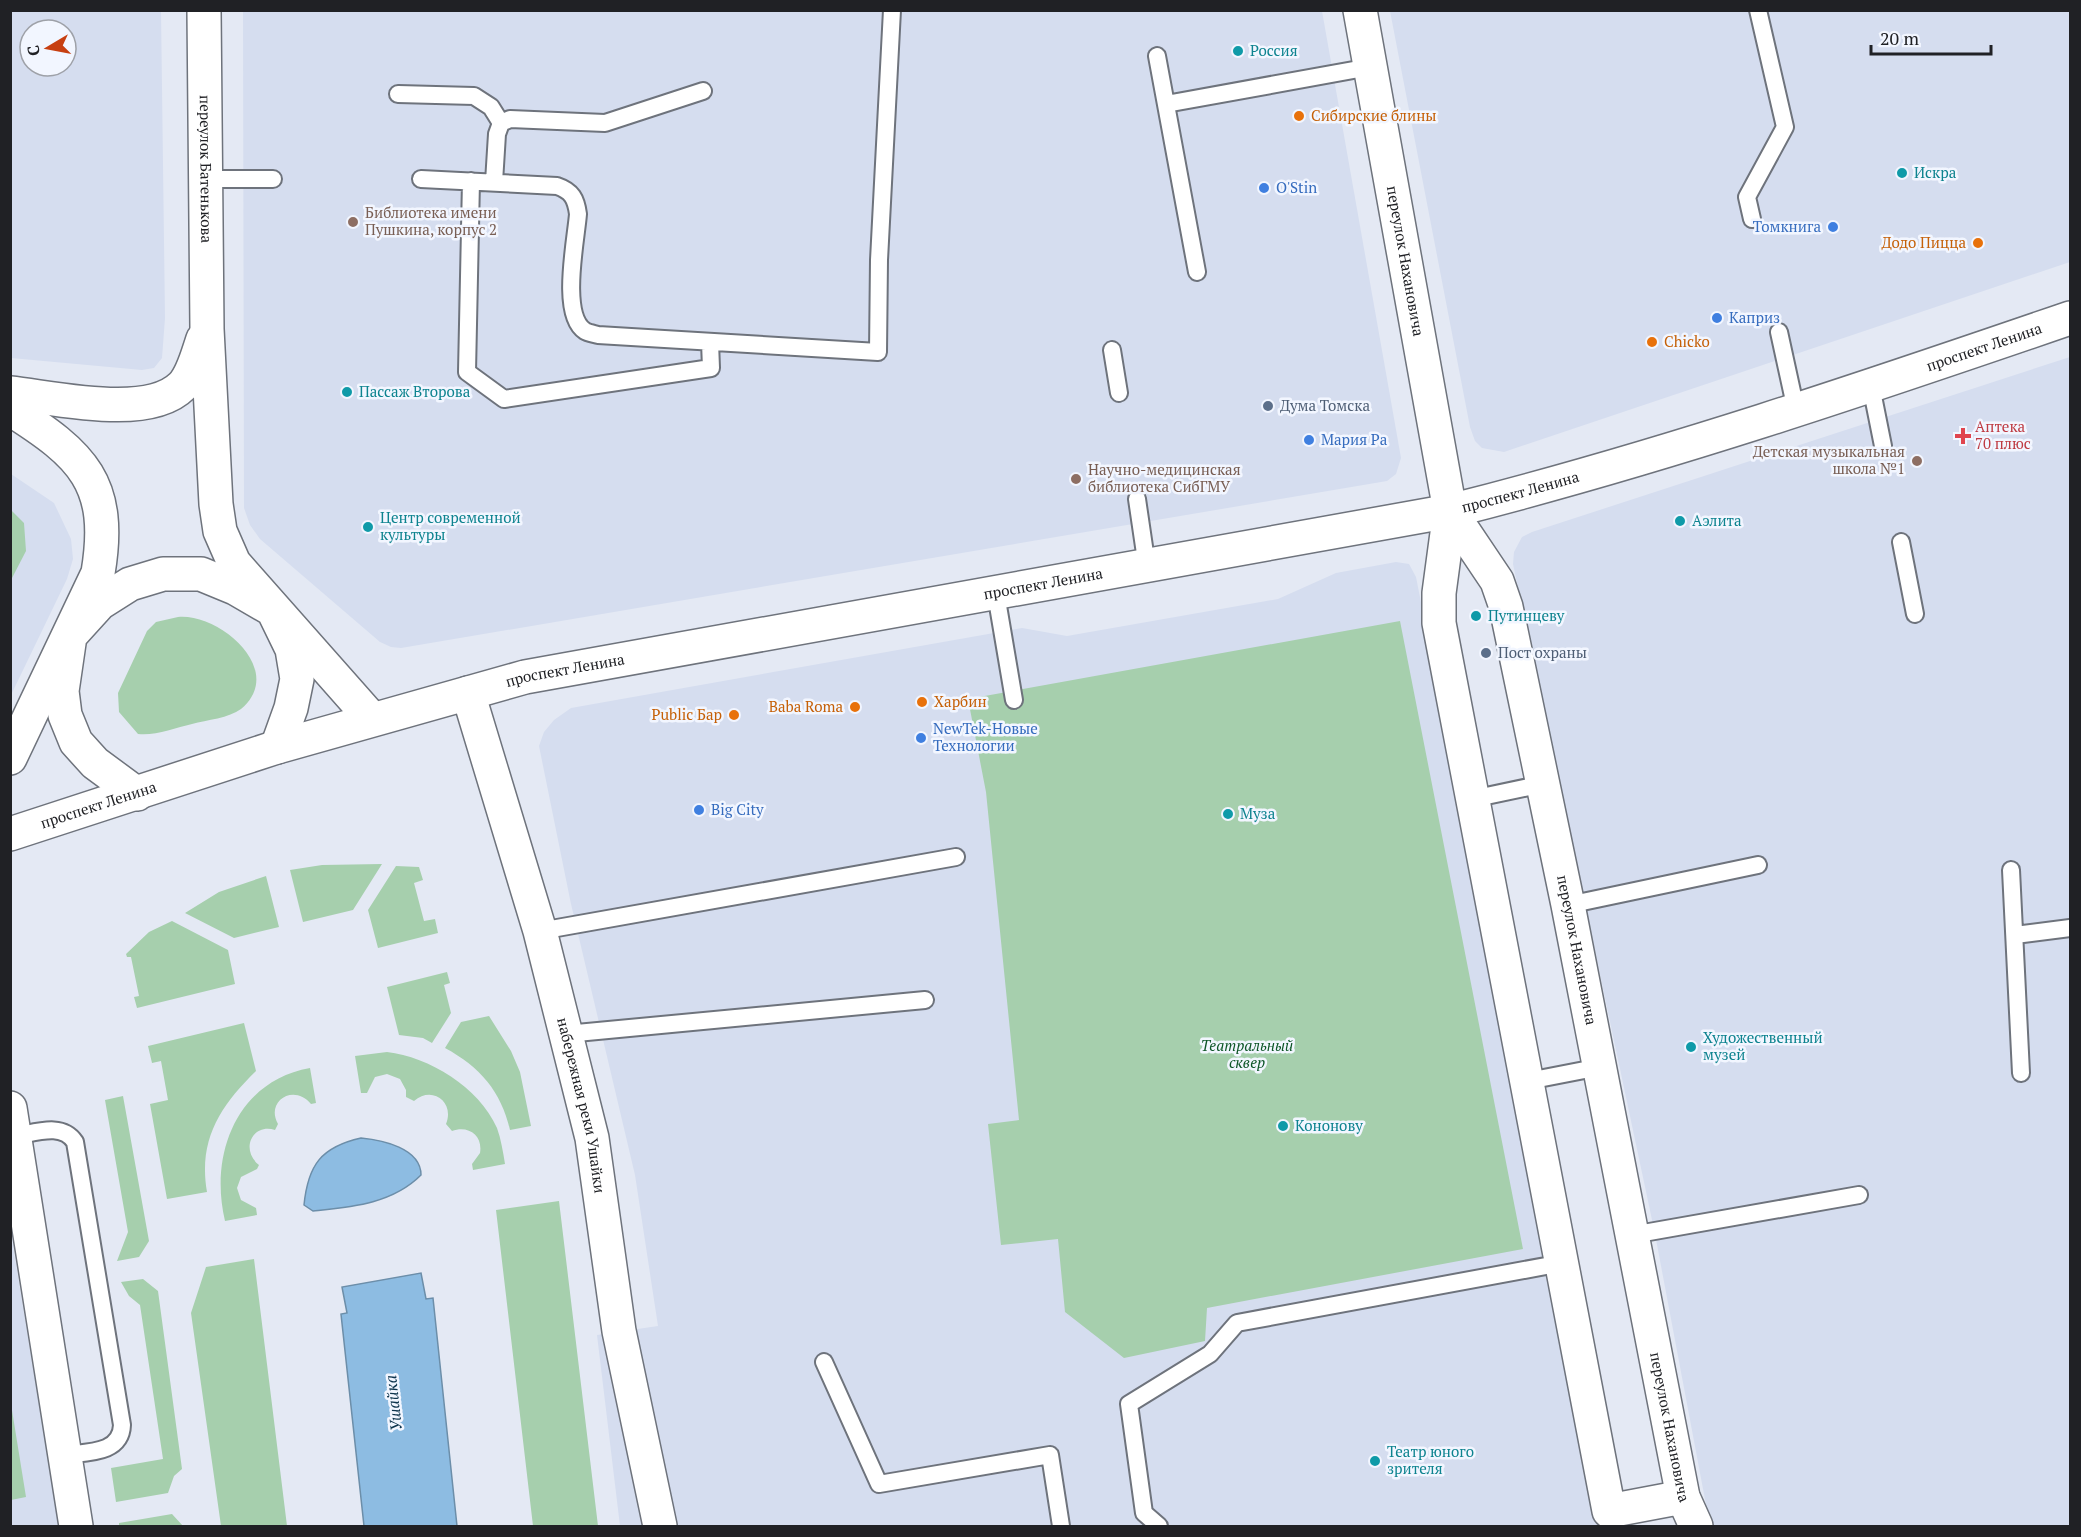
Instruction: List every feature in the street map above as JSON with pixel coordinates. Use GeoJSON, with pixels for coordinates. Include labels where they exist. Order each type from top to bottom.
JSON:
{"type":"FeatureCollection","features":[{"type":"Feature","properties":{"kind":"main road","name":"переулок Батенькова"},"geometry":{"type":"LineString","coordinates":[[204,10],[207,329],[216,504],[220,531],[234,563],[273,610]]}},
{"type":"Feature","properties":{"kind":"main road","name":"переулок Нахановича"},"geometry":{"type":"LineString","coordinates":[[1360,10],[1450,512],[1439,593],[1439,623],[1610,1519],[1690,1512],[1632,1235],[1544,784],[1506,607],[1497,581],[1450,512]]}},
{"type":"Feature","properties":{"kind":"main road","name":"проспект Ленина"},"geometry":{"type":"LineString","coordinates":[[10,834],[371,718],[584,664],[996,594],[1450,512],[1533,490],[1796,410],[2070,318]]}},
{"type":"Feature","properties":{"kind":"main road"},"geometry":{"type":"LineString","coordinates":[[10,393],[128,406],[163,399],[184,385],[207,329]]}},
{"type":"Feature","properties":{"kind":"main road"},"geometry":{"type":"LineString","coordinates":[[10,410],[42,429],[69,451],[87,473],[101,505],[104,540],[98,573],[10,758]]}},
{"type":"Feature","properties":{"kind":"main road"},"geometry":{"type":"LineString","coordinates":[[137,794],[95,763],[76,742],[65,715],[62,691],[70,636],[100,603],[130,584],[163,574],[201,574],[235,588],[273,610],[371,718]]}},
{"type":"Feature","properties":{"kind":"main road"},"geometry":{"type":"LineString","coordinates":[[273,610],[292,649],[297,679],[291,708],[277,747]]}},
{"type":"Feature","properties":{"kind":"main road","name":"набережная реки Ушайки"},"geometry":{"type":"LineString","coordinates":[[468,693],[540,931],[592,1138],[619,1331],[660,1527]]}},
{"type":"Feature","properties":{"kind":"main road"},"geometry":{"type":"LineString","coordinates":[[13,1122],[76,1527]]}},
{"type":"Feature","properties":{"kind":"lane"},"geometry":{"type":"LineString","coordinates":[[421,179],[557,186],[569,190],[576,201],[578,214],[570,306],[575,320],[585,331],[598,335],[878,352],[879,260],[892,10]]}},
{"type":"Feature","properties":{"kind":"lane"},"geometry":{"type":"LineString","coordinates":[[1752,219],[1747,196],[1785,127],[1758,10]]}},
{"type":"Feature","properties":{"kind":"lane"},"geometry":{"type":"LineString","coordinates":[[1157,56],[1197,273]]}},
{"type":"Feature","properties":{"kind":"lane"},"geometry":{"type":"LineString","coordinates":[[1166,104],[1370,67]]}},
{"type":"Feature","properties":{"kind":"lane"},"geometry":{"type":"LineString","coordinates":[[494,182],[497,135],[501,123],[510,119],[605,123],[703,91]]}},
{"type":"Feature","properties":{"kind":"lane"},"geometry":{"type":"LineString","coordinates":[[398,93],[474,96],[491,107],[501,123]]}},
{"type":"Feature","properties":{"kind":"lane"},"geometry":{"type":"LineString","coordinates":[[206,179],[273,179]]}},
{"type":"Feature","properties":{"kind":"lane"},"geometry":{"type":"LineString","coordinates":[[471,181],[467,372],[504,399],[711,368],[710,342]]}},
{"type":"Feature","properties":{"kind":"lane"},"geometry":{"type":"LineString","coordinates":[[1779,332],[1796,410]]}},
{"type":"Feature","properties":{"kind":"lane"},"geometry":{"type":"LineString","coordinates":[[1112,350],[1119,393]]}},
{"type":"Feature","properties":{"kind":"lane"},"geometry":{"type":"LineString","coordinates":[[1871,386],[1883,446]]}},
{"type":"Feature","properties":{"kind":"lane"},"geometry":{"type":"LineString","coordinates":[[1137,499],[1147,567]]}},
{"type":"Feature","properties":{"kind":"lane"},"geometry":{"type":"LineString","coordinates":[[1901,542],[1915,614]]}},
{"type":"Feature","properties":{"kind":"lane"},"geometry":{"type":"LineString","coordinates":[[996,594],[1014,700]]}},
{"type":"Feature","properties":{"kind":"lane"},"geometry":{"type":"LineString","coordinates":[[1472,799],[1544,784]]}},
{"type":"Feature","properties":{"kind":"lane"},"geometry":{"type":"LineString","coordinates":[[540,931],[956,857]]}},
{"type":"Feature","properties":{"kind":"lane"},"geometry":{"type":"LineString","coordinates":[[1568,905],[1758,865]]}},
{"type":"Feature","properties":{"kind":"lane"},"geometry":{"type":"LineString","coordinates":[[2011,870],[2021,1073]]}},
{"type":"Feature","properties":{"kind":"lane"},"geometry":{"type":"LineString","coordinates":[[2014,935],[2070,928]]}},
{"type":"Feature","properties":{"kind":"lane"},"geometry":{"type":"LineString","coordinates":[[566,1034],[925,1000]]}},
{"type":"Feature","properties":{"kind":"lane"},"geometry":{"type":"LineString","coordinates":[[1528,1081],[1600,1067]]}},
{"type":"Feature","properties":{"kind":"lane"},"geometry":{"type":"LineString","coordinates":[[13,1122],[59,1130],[71,1136],[75,1142],[122,1425],[119,1438],[111,1447],[65,1455]]}},
{"type":"Feature","properties":{"kind":"lane"},"geometry":{"type":"LineString","coordinates":[[1632,1235],[1859,1195]]}},
{"type":"Feature","properties":{"kind":"lane"},"geometry":{"type":"LineString","coordinates":[[1159,1527],[1144,1513],[1129,1404],[1210,1354],[1237,1323],[1562,1263]]}},
{"type":"Feature","properties":{"kind":"lane"},"geometry":{"type":"LineString","coordinates":[[824,1362],[879,1484],[1050,1455],[1061,1527]]}},
{"type":"Feature","properties":{"kind":"shaded area"},"geometry":{"type":"Polygon","coordinates":[[[10,11],[161,11],[165,318],[162,358],[154,368],[142,370],[11,358],[10,11]]]}},
{"type":"Feature","properties":{"kind":"shaded area"},"geometry":{"type":"Polygon","coordinates":[[[243,11],[1322,11],[1401,458],[1396,474],[1387,481],[401,648],[391,647],[380,642],[260,539],[250,525],[244,508],[243,11]]]}},
{"type":"Feature","properties":{"kind":"shaded area"},"geometry":{"type":"Polygon","coordinates":[[[1390,11],[2070,11],[2070,262],[1504,452],[1482,448],[1475,441],[1470,427],[1390,11]]]}},
{"type":"Feature","properties":{"kind":"shaded area"},"geometry":{"type":"Polygon","coordinates":[[[2070,357],[2070,1526],[1710,1526],[1655,1234],[1513,564],[1514,552],[1522,537],[1532,532],[2070,357]]]}},
{"type":"Feature","properties":{"kind":"shaded area"},"geometry":{"type":"Polygon","coordinates":[[[11,474],[54,503],[71,539],[73,559],[67,579],[11,695],[11,474]]]}},
{"type":"Feature","properties":{"kind":"shaded area"},"geometry":{"type":"Polygon","coordinates":[[[1396,562],[1409,564],[1416,577],[1540,1203],[1599,1526],[620,1526],[597,1335],[658,1326],[635,1175],[571,904],[539,746],[544,732],[554,720],[571,708],[1022,628],[1067,636],[1278,599],[1336,573],[1396,562]]]}},
{"type":"Feature","properties":{"kind":"shaded area"},"geometry":{"type":"Polygon","coordinates":[[[11,1234],[59,1526],[11,1526],[11,1234]]]}},
{"type":"Feature","properties":{"kind":"green space"},"geometry":{"type":"Polygon","coordinates":[[[11,510],[24,523],[26,551],[11,580],[11,510]]]}},
{"type":"Feature","properties":{"kind":"green space"},"geometry":{"type":"Polygon","coordinates":[[[178,617],[194,618],[212,624],[242,647],[252,662],[256,678],[253,694],[241,709],[230,715],[158,733],[138,734],[119,712],[118,693],[147,631],[156,622],[178,617]]]}},
{"type":"Feature","properties":{"kind":"green space","name":"Театральный сквер"},"geometry":{"type":"Polygon","coordinates":[[[1400,621],[1523,1249],[1207,1308],[1205,1341],[1124,1358],[1065,1312],[1058,1239],[1001,1245],[988,1124],[1019,1120],[986,792],[968,699],[1400,621]]]}},
{"type":"Feature","properties":{"kind":"green space"},"geometry":{"type":"Polygon","coordinates":[[[382,864],[353,910],[303,922],[290,870],[322,865],[382,864]]]}},
{"type":"Feature","properties":{"kind":"green space"},"geometry":{"type":"Polygon","coordinates":[[[396,866],[419,867],[423,880],[414,883],[424,921],[435,919],[438,933],[378,948],[368,910],[396,866]]]}},
{"type":"Feature","properties":{"kind":"green space"},"geometry":{"type":"Polygon","coordinates":[[[266,876],[279,927],[234,938],[185,913],[219,892],[266,876]]]}},
{"type":"Feature","properties":{"kind":"green space"},"geometry":{"type":"Polygon","coordinates":[[[172,921],[228,950],[235,984],[137,1008],[134,997],[139,996],[131,957],[127,957],[126,954],[149,932],[172,921]]]}},
{"type":"Feature","properties":{"kind":"green space"},"geometry":{"type":"Polygon","coordinates":[[[447,972],[450,983],[444,985],[451,1013],[432,1043],[423,1038],[399,1035],[387,987],[447,972]]]}},
{"type":"Feature","properties":{"kind":"green space"},"geometry":{"type":"Polygon","coordinates":[[[489,1016],[511,1051],[520,1072],[531,1126],[510,1130],[495,1092],[469,1063],[445,1048],[461,1022],[489,1016]]]}},
{"type":"Feature","properties":{"kind":"green space"},"geometry":{"type":"Polygon","coordinates":[[[244,1023],[256,1071],[232,1097],[215,1125],[206,1156],[207,1192],[167,1199],[150,1104],[168,1100],[161,1061],[152,1063],[148,1046],[244,1023]]]}},
{"type":"Feature","properties":{"kind":"green space"},"geometry":{"type":"Polygon","coordinates":[[[387,1052],[403,1055],[436,1067],[465,1087],[489,1113],[497,1128],[505,1164],[473,1170],[472,1164],[480,1153],[477,1137],[469,1131],[452,1131],[446,1124],[448,1116],[445,1103],[434,1095],[421,1096],[414,1101],[406,1097],[406,1090],[400,1079],[387,1074],[375,1077],[367,1093],[361,1093],[355,1056],[387,1052]]]}},
{"type":"Feature","properties":{"kind":"green space"},"geometry":{"type":"Polygon","coordinates":[[[310,1068],[316,1103],[311,1104],[297,1095],[283,1098],[275,1108],[278,1124],[275,1130],[260,1130],[251,1139],[250,1152],[259,1165],[257,1169],[241,1177],[237,1188],[241,1200],[256,1208],[257,1215],[225,1221],[221,1196],[221,1171],[234,1124],[247,1104],[264,1088],[285,1076],[310,1068]]]}},
{"type":"Feature","properties":{"kind":"green space"},"geometry":{"type":"Polygon","coordinates":[[[123,1096],[149,1241],[139,1257],[117,1261],[128,1232],[105,1100],[123,1096]]]}},
{"type":"Feature","properties":{"kind":"green space"},"geometry":{"type":"Polygon","coordinates":[[[559,1201],[598,1526],[533,1526],[496,1210],[559,1201]]]}},
{"type":"Feature","properties":{"kind":"green space"},"geometry":{"type":"Polygon","coordinates":[[[254,1259],[287,1526],[221,1526],[191,1313],[206,1267],[254,1259]]]}},
{"type":"Feature","properties":{"kind":"green space"},"geometry":{"type":"Polygon","coordinates":[[[143,1279],[158,1291],[182,1469],[174,1476],[168,1493],[116,1502],[111,1468],[163,1459],[140,1305],[129,1296],[121,1282],[143,1279]]]}},
{"type":"Feature","properties":{"kind":"green space"},"geometry":{"type":"Polygon","coordinates":[[[11,1404],[26,1497],[10,1500],[11,1404]]]}},
{"type":"Feature","properties":{"kind":"green space"},"geometry":{"type":"Polygon","coordinates":[[[172,1514],[183,1526],[119,1526],[119,1523],[172,1514]]]}},
{"type":"Feature","properties":{"kind":"water"},"geometry":{"type":"Polygon","coordinates":[[[361,1138],[389,1143],[408,1152],[415,1158],[421,1175],[410,1185],[397,1192],[370,1202],[313,1211],[304,1205],[309,1179],[319,1160],[336,1147],[361,1138]]]}},
{"type":"Feature","properties":{"kind":"water","name":"Ушайка"},"geometry":{"type":"Polygon","coordinates":[[[421,1273],[426,1299],[433,1298],[457,1526],[364,1526],[341,1314],[347,1313],[342,1287],[421,1273]]]}},
{"type":"Feature","properties":{"kind":"place","name":"Россия"},"geometry":{"type":"Point","coordinates":[1238,51]}},
{"type":"Feature","properties":{"kind":"place","name":"Сибирские блины"},"geometry":{"type":"Point","coordinates":[1299,116]}},
{"type":"Feature","properties":{"kind":"place","name":"Искра"},"geometry":{"type":"Point","coordinates":[1902,173]}},
{"type":"Feature","properties":{"kind":"place","name":"O'Stin"},"geometry":{"type":"Point","coordinates":[1264,188]}},
{"type":"Feature","properties":{"kind":"place","name":"Библиотека имени Пушкина, корпус 2"},"geometry":{"type":"Point","coordinates":[353,222]}},
{"type":"Feature","properties":{"kind":"place","name":"Томкнига"},"geometry":{"type":"Point","coordinates":[1833,227]}},
{"type":"Feature","properties":{"kind":"place","name":"Додо Пицца"},"geometry":{"type":"Point","coordinates":[1978,243]}},
{"type":"Feature","properties":{"kind":"place","name":"Каприз"},"geometry":{"type":"Point","coordinates":[1717,318]}},
{"type":"Feature","properties":{"kind":"place","name":"Chicko"},"geometry":{"type":"Point","coordinates":[1652,342]}},
{"type":"Feature","properties":{"kind":"place","name":"Пассаж Второва"},"geometry":{"type":"Point","coordinates":[347,392]}},
{"type":"Feature","properties":{"kind":"place","name":"Дума Томска"},"geometry":{"type":"Point","coordinates":[1268,406]}},
{"type":"Feature","properties":{"kind":"place","name":"Аптека 70 плюс"},"geometry":{"type":"Point","coordinates":[1963,436]}},
{"type":"Feature","properties":{"kind":"place","name":"Мария Ра"},"geometry":{"type":"Point","coordinates":[1309,440]}},
{"type":"Feature","properties":{"kind":"place","name":"Детская музыкальная школа №1"},"geometry":{"type":"Point","coordinates":[1917,461]}},
{"type":"Feature","properties":{"kind":"place","name":"Научно-медицинская библиотека СибГМУ"},"geometry":{"type":"Point","coordinates":[1076,479]}},
{"type":"Feature","properties":{"kind":"place","name":"Аэлита"},"geometry":{"type":"Point","coordinates":[1680,521]}},
{"type":"Feature","properties":{"kind":"place","name":"Центр современной культуры"},"geometry":{"type":"Point","coordinates":[368,527]}},
{"type":"Feature","properties":{"kind":"place","name":"Путинцеву"},"geometry":{"type":"Point","coordinates":[1476,616]}},
{"type":"Feature","properties":{"kind":"place","name":"Пост охраны"},"geometry":{"type":"Point","coordinates":[1486,653]}},
{"type":"Feature","properties":{"kind":"place","name":"Харбин"},"geometry":{"type":"Point","coordinates":[922,702]}},
{"type":"Feature","properties":{"kind":"place","name":"Baba Roma"},"geometry":{"type":"Point","coordinates":[855,707]}},
{"type":"Feature","properties":{"kind":"place","name":"Public Бар"},"geometry":{"type":"Point","coordinates":[734,715]}},
{"type":"Feature","properties":{"kind":"place","name":"NewTek-Новые Технологии"},"geometry":{"type":"Point","coordinates":[921,738]}},
{"type":"Feature","properties":{"kind":"place","name":"Big City"},"geometry":{"type":"Point","coordinates":[699,810]}},
{"type":"Feature","properties":{"kind":"place","name":"Муза"},"geometry":{"type":"Point","coordinates":[1228,814]}},
{"type":"Feature","properties":{"kind":"place","name":"Художественный музей"},"geometry":{"type":"Point","coordinates":[1691,1047]}},
{"type":"Feature","properties":{"kind":"place","name":"Кононову"},"geometry":{"type":"Point","coordinates":[1283,1126]}},
{"type":"Feature","properties":{"kind":"place","name":"Театр юного зрителя"},"geometry":{"type":"Point","coordinates":[1375,1461]}}]}
